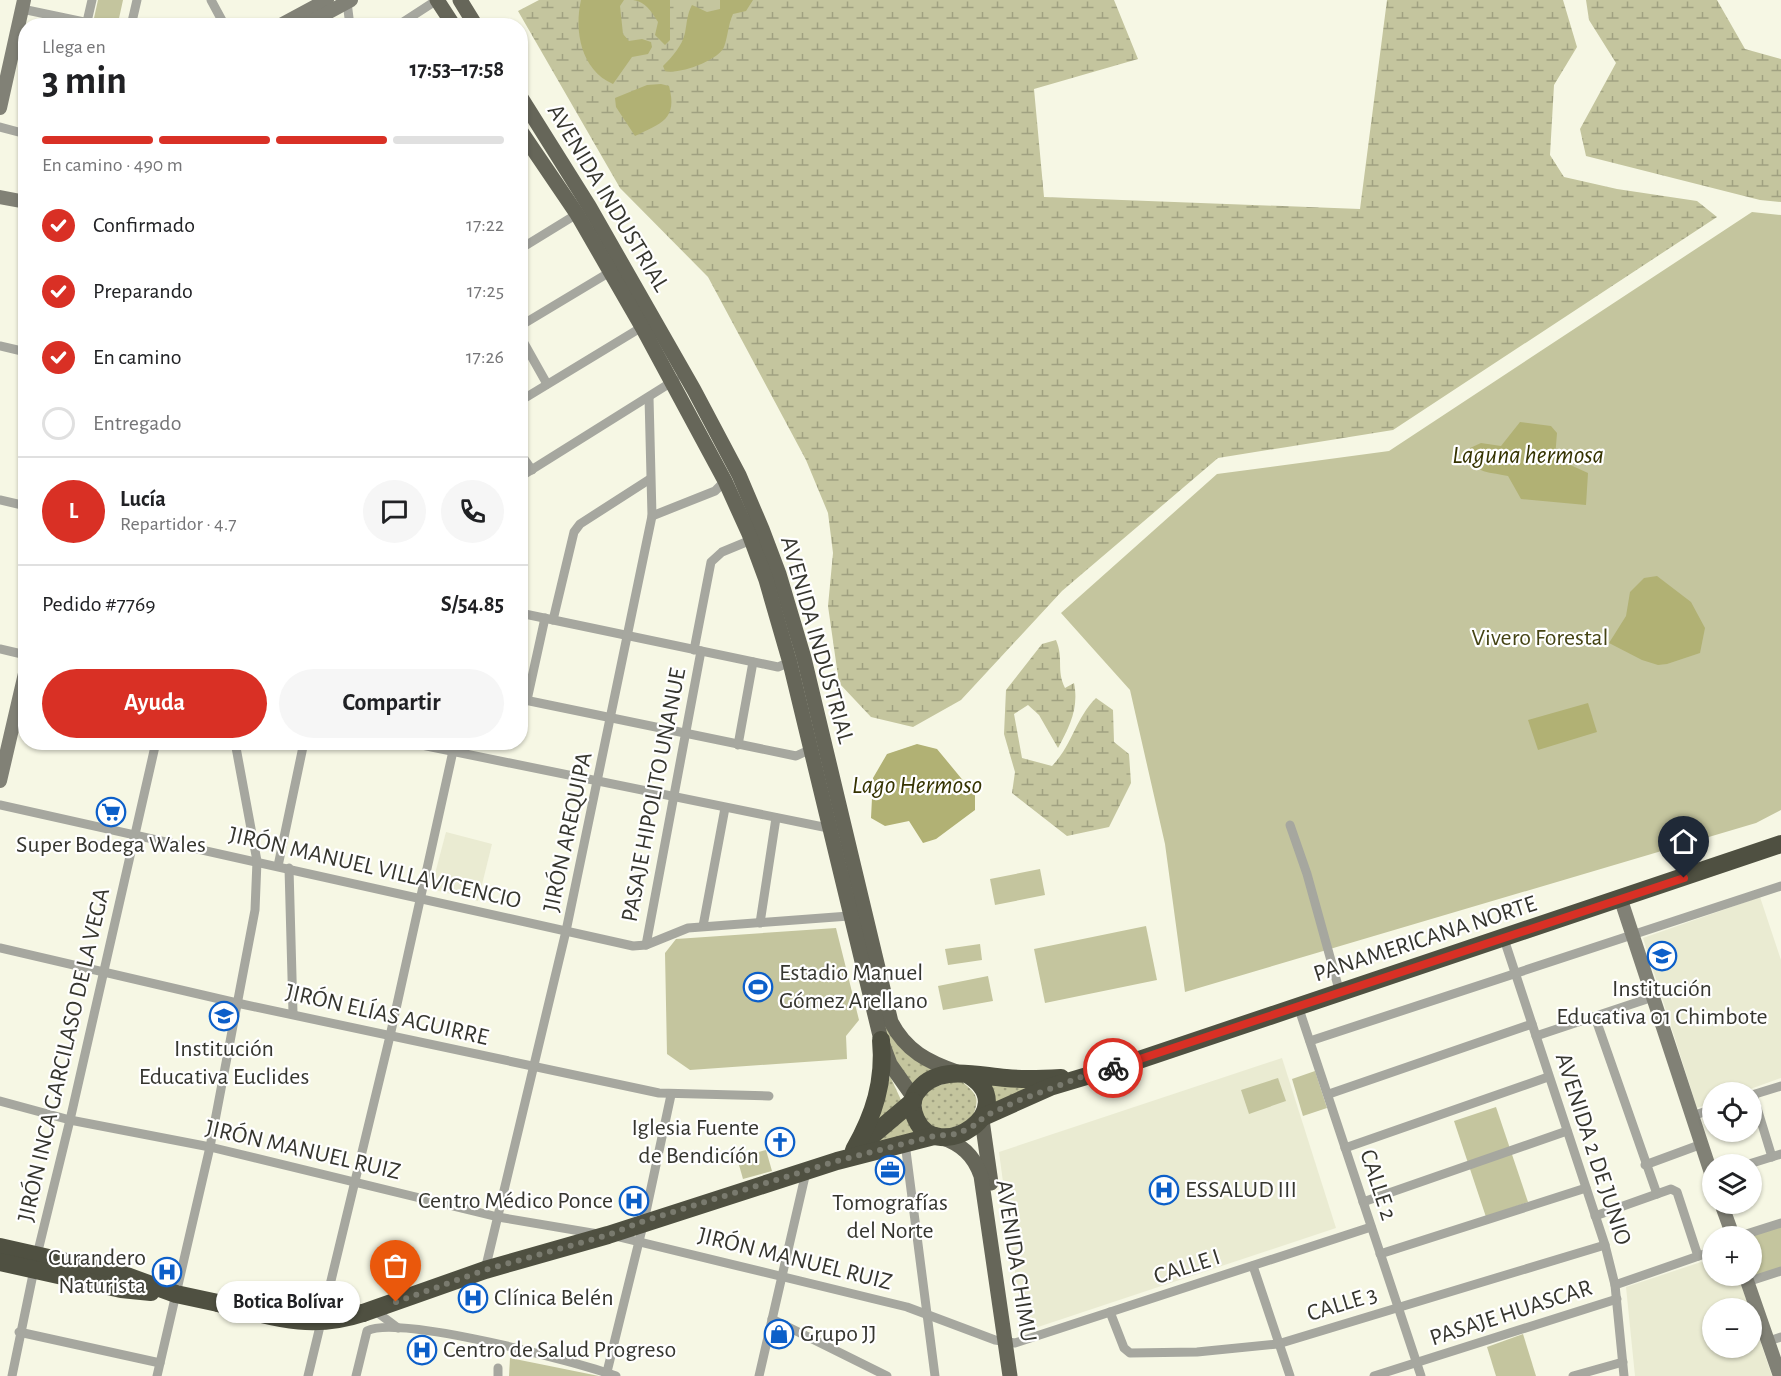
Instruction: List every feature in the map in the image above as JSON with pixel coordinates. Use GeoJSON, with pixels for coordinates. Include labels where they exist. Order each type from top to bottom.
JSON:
{"type":"FeatureCollection","features":[{"type":"Feature","properties":{"kind":"highway","name":"PANAMERICANA NORTE"},"geometry":{"type":"LineString","coordinates":[[983,1119],[1084,1076],[1127,1064],[1504,939],[1781,844]]}},
{"type":"Feature","properties":{"kind":"highway"},"geometry":{"type":"LineString","coordinates":[[854,1150],[867,1125],[880,1088],[883,1074],[881,1040]]}},
{"type":"Feature","properties":{"kind":"highway","name":"PANAMERICANA NORTE"},"geometry":{"type":"LineString","coordinates":[[962,1073],[1032,1079],[1084,1076]]}},
{"type":"Feature","properties":{"kind":"highway"},"geometry":{"type":"LineString","coordinates":[[0,1262],[35,1262],[124,1275],[178,1295],[306,1323],[368,1318],[485,1270],[608,1235],[644,1221],[837,1161],[967,1130],[983,1119],[986,1109],[984,1091],[980,1083],[962,1073],[932,1079],[914,1100],[854,1150],[837,1161]]}},
{"type":"Feature","properties":{"kind":"highway"},"geometry":{"type":"LineString","coordinates":[[914,1100],[917,1122],[926,1133],[937,1137]]}},
{"type":"Feature","properties":{"kind":"highway"},"geometry":{"type":"LineString","coordinates":[[0,1247],[35,1262]]}},
{"type":"Feature","properties":{"kind":"main road"},"geometry":{"type":"LineString","coordinates":[[437,0],[449,18]]}},
{"type":"Feature","properties":{"kind":"main road"},"geometry":{"type":"LineString","coordinates":[[460,0],[471,18]]}},
{"type":"Feature","properties":{"kind":"main road","name":"AVENIDA INDUSTRIAL"},"geometry":{"type":"LineString","coordinates":[[528,109],[589,206],[678,378],[751,540],[796,660],[844,831],[891,1022],[898,1036],[918,1056],[962,1073]]}},
{"type":"Feature","properties":{"kind":"main road","name":"AVENIDA INDUSTRIAL"},"geometry":{"type":"LineString","coordinates":[[528,142],[577,214],[642,327],[678,378],[739,475],[762,529],[779,574],[796,660],[809,750],[881,1040],[890,1064],[914,1100]]}},
{"type":"Feature","properties":{"kind":"main road","name":"AVENIDA CHIMU"},"geometry":{"type":"LineString","coordinates":[[983,1119],[1010,1343],[1010,1376]]}},
{"type":"Feature","properties":{"kind":"main road","name":"AVENIDA CHIMU"},"geometry":{"type":"LineString","coordinates":[[937,1137],[963,1147],[978,1168],[1010,1343],[1021,1376]]}},
{"type":"Feature","properties":{"kind":"street"},"geometry":{"type":"LineString","coordinates":[[88,18],[92,0]]}},
{"type":"Feature","properties":{"kind":"street"},"geometry":{"type":"LineString","coordinates":[[133,18],[137,0]]}},
{"type":"Feature","properties":{"kind":"street"},"geometry":{"type":"LineString","coordinates":[[211,0],[221,18]]}},
{"type":"Feature","properties":{"kind":"street"},"geometry":{"type":"LineString","coordinates":[[294,18],[327,0]]}},
{"type":"Feature","properties":{"kind":"street"},"geometry":{"type":"LineString","coordinates":[[409,18],[437,0]]}},
{"type":"Feature","properties":{"kind":"street"},"geometry":{"type":"LineString","coordinates":[[318,18],[349,1],[350,18]]}},
{"type":"Feature","properties":{"kind":"street"},"geometry":{"type":"LineString","coordinates":[[23,4],[68,18]]}},
{"type":"Feature","properties":{"kind":"street"},"geometry":{"type":"LineString","coordinates":[[0,108],[18,27]]}},
{"type":"Feature","properties":{"kind":"street"},"geometry":{"type":"LineString","coordinates":[[0,127],[18,132]]}},
{"type":"Feature","properties":{"kind":"street"},"geometry":{"type":"LineString","coordinates":[[0,197],[18,200]]}},
{"type":"Feature","properties":{"kind":"street"},"geometry":{"type":"LineString","coordinates":[[528,243],[577,214]]}},
{"type":"Feature","properties":{"kind":"street"},"geometry":{"type":"LineString","coordinates":[[528,321],[610,272]]}},
{"type":"Feature","properties":{"kind":"street"},"geometry":{"type":"LineString","coordinates":[[528,395],[642,327]]}},
{"type":"Feature","properties":{"kind":"street"},"geometry":{"type":"LineString","coordinates":[[0,346],[18,350]]}},
{"type":"Feature","properties":{"kind":"street"},"geometry":{"type":"LineString","coordinates":[[528,350],[547,384]]}},
{"type":"Feature","properties":{"kind":"street"},"geometry":{"type":"LineString","coordinates":[[528,472],[678,378]]}},
{"type":"Feature","properties":{"kind":"street","name":"JIRÓN AREQUIPA"},"geometry":{"type":"LineString","coordinates":[[485,1270],[599,783],[652,516],[649,397]]}},
{"type":"Feature","properties":{"kind":"street"},"geometry":{"type":"LineString","coordinates":[[528,464],[532,470]]}},
{"type":"Feature","properties":{"kind":"street"},"geometry":{"type":"LineString","coordinates":[[528,687],[574,532],[580,524],[650,479]]}},
{"type":"Feature","properties":{"kind":"street"},"geometry":{"type":"LineString","coordinates":[[652,516],[715,492],[725,481]]}},
{"type":"Feature","properties":{"kind":"street"},"geometry":{"type":"LineString","coordinates":[[0,500],[18,504]]}},
{"type":"Feature","properties":{"kind":"street","name":"PASAJE HIPOLITO UNANUE"},"geometry":{"type":"LineString","coordinates":[[646,945],[686,732],[711,562],[722,552],[751,540]]}},
{"type":"Feature","properties":{"kind":"street"},"geometry":{"type":"LineString","coordinates":[[528,615],[778,668],[796,660]]}},
{"type":"Feature","properties":{"kind":"street"},"geometry":{"type":"LineString","coordinates":[[0,649],[18,653]]}},
{"type":"Feature","properties":{"kind":"street"},"geometry":{"type":"LineString","coordinates":[[738,745],[753,662]]}},
{"type":"Feature","properties":{"kind":"street"},"geometry":{"type":"LineString","coordinates":[[528,701],[796,756],[809,750]]}},
{"type":"Feature","properties":{"kind":"street"},"geometry":{"type":"LineString","coordinates":[[0,781],[18,703]]}},
{"type":"Feature","properties":{"kind":"street","name":"JIRÓN INCA GARCILASO DE LA VEGA"},"geometry":{"type":"LineString","coordinates":[[12,1376],[19,1332],[154,750]]}},
{"type":"Feature","properties":{"kind":"street"},"geometry":{"type":"LineString","coordinates":[[157,1376],[178,1295],[210,1147],[255,910],[257,861],[236,750]]}},
{"type":"Feature","properties":{"kind":"street"},"geometry":{"type":"LineString","coordinates":[[278,866],[302,750]]}},
{"type":"Feature","properties":{"kind":"street"},"geometry":{"type":"LineString","coordinates":[[308,1376],[390,1036],[452,750]]}},
{"type":"Feature","properties":{"kind":"street"},"geometry":{"type":"LineString","coordinates":[[465,750],[599,783],[844,831]]}},
{"type":"Feature","properties":{"kind":"street","name":"JIRÓN MANUEL VILLAVICENCIO"},"geometry":{"type":"LineString","coordinates":[[0,805],[633,946],[646,945],[672,933],[703,926],[849,916]]}},
{"type":"Feature","properties":{"kind":"street"},"geometry":{"type":"LineString","coordinates":[[703,926],[725,808]]}},
{"type":"Feature","properties":{"kind":"street"},"geometry":{"type":"LineString","coordinates":[[760,923],[776,818]]}},
{"type":"Feature","properties":{"kind":"street"},"geometry":{"type":"LineString","coordinates":[[1290,825],[1307,874],[1340,993]]}},
{"type":"Feature","properties":{"kind":"street"},"geometry":{"type":"LineString","coordinates":[[289,868],[293,1013]]}},
{"type":"Feature","properties":{"kind":"street"},"geometry":{"type":"LineString","coordinates":[[1310,1041],[1781,886]]}},
{"type":"Feature","properties":{"kind":"street"},"geometry":{"type":"LineString","coordinates":[[1621,900],[1705,1154]]}},
{"type":"Feature","properties":{"kind":"street","name":"AVENIDA 2 DE JUNIO"},"geometry":{"type":"LineString","coordinates":[[1504,939],[1605,1245],[1615,1285],[1624,1376]]}},
{"type":"Feature","properties":{"kind":"street","name":"JIRÓN ELÍAS AGUIRRE"},"geometry":{"type":"LineString","coordinates":[[0,948],[237,1003],[293,1013],[534,1068],[671,1095],[769,1096]]}},
{"type":"Feature","properties":{"kind":"street"},"geometry":{"type":"LineString","coordinates":[[1536,1036],[1653,997]]}},
{"type":"Feature","properties":{"kind":"street","name":"CALLE 2"},"geometry":{"type":"LineString","coordinates":[[1298,1006],[1421,1376]]}},
{"type":"Feature","properties":{"kind":"street"},"geometry":{"type":"LineString","coordinates":[[1595,1017],[1657,1194]]}},
{"type":"Feature","properties":{"kind":"street"},"geometry":{"type":"LineString","coordinates":[[1329,1094],[1532,1024]]}},
{"type":"Feature","properties":{"kind":"street"},"geometry":{"type":"LineString","coordinates":[[1345,1148],[1548,1077]]}},
{"type":"Feature","properties":{"kind":"street"},"geometry":{"type":"LineString","coordinates":[[1762,1092],[1781,1086]]}},
{"type":"Feature","properties":{"kind":"street"},"geometry":{"type":"LineString","coordinates":[[368,1318],[372,1328],[398,1328],[501,1343],[610,1375],[637,1240],[644,1221],[671,1095]]}},
{"type":"Feature","properties":{"kind":"street","name":"JIRÓN MANUEL RUIZ"},"geometry":{"type":"LineString","coordinates":[[0,1101],[70,1120],[210,1147],[498,1217],[637,1240],[926,1313],[1010,1343]]}},
{"type":"Feature","properties":{"kind":"street"},"geometry":{"type":"LineString","coordinates":[[1692,1116],[1702,1113]]}},
{"type":"Feature","properties":{"kind":"street"},"geometry":{"type":"LineString","coordinates":[[1762,1119],[1777,1156],[1762,1160]]}},
{"type":"Feature","properties":{"kind":"street"},"geometry":{"type":"LineString","coordinates":[[1363,1202],[1567,1131]]}},
{"type":"Feature","properties":{"kind":"street"},"geometry":{"type":"LineString","coordinates":[[905,1143],[935,1376]]}},
{"type":"Feature","properties":{"kind":"street"},"geometry":{"type":"LineString","coordinates":[[1645,1165],[1702,1144]]}},
{"type":"Feature","properties":{"kind":"street"},"geometry":{"type":"LineString","coordinates":[[759,1376],[806,1172]]}},
{"type":"Feature","properties":{"kind":"street"},"geometry":{"type":"LineString","coordinates":[[1380,1254],[1586,1188]]}},
{"type":"Feature","properties":{"kind":"street"},"geometry":{"type":"LineString","coordinates":[[1595,1216],[1671,1189],[1677,1192],[1698,1256]]}},
{"type":"Feature","properties":{"kind":"street"},"geometry":{"type":"LineString","coordinates":[[1762,1229],[1781,1223]]}},
{"type":"Feature","properties":{"kind":"street","name":"CALLE I"},"geometry":{"type":"LineString","coordinates":[[1010,1343],[1371,1227]]}},
{"type":"Feature","properties":{"kind":"street","name":"CALLE 3"},"geometry":{"type":"LineString","coordinates":[[1110,1312],[1124,1348],[1130,1353],[1197,1352],[1278,1344],[1605,1245]]}},
{"type":"Feature","properties":{"kind":"street"},"geometry":{"type":"LineString","coordinates":[[1615,1285],[1702,1255]]}},
{"type":"Feature","properties":{"kind":"street"},"geometry":{"type":"LineString","coordinates":[[1253,1266],[1290,1376]]}},
{"type":"Feature","properties":{"kind":"street"},"geometry":{"type":"LineString","coordinates":[[1762,1275],[1781,1271]]}},
{"type":"Feature","properties":{"kind":"street"},"geometry":{"type":"LineString","coordinates":[[1749,1286],[1775,1339],[1780,1376]]}},
{"type":"Feature","properties":{"kind":"street"},"geometry":{"type":"LineString","coordinates":[[178,1295],[193,1291],[288,1310],[325,1310]]}},
{"type":"Feature","properties":{"kind":"street","name":"PASAJE HUASCAR"},"geometry":{"type":"LineString","coordinates":[[1374,1376],[1617,1299]]}},
{"type":"Feature","properties":{"kind":"street"},"geometry":{"type":"LineString","coordinates":[[368,1318],[398,1328]]}},
{"type":"Feature","properties":{"kind":"street"},"geometry":{"type":"LineString","coordinates":[[356,1376],[368,1318]]}},
{"type":"Feature","properties":{"kind":"street"},"geometry":{"type":"LineString","coordinates":[[772,1319],[887,1376]]}},
{"type":"Feature","properties":{"kind":"street"},"geometry":{"type":"LineString","coordinates":[[19,1332],[160,1363]]}},
{"type":"Feature","properties":{"kind":"street"},"geometry":{"type":"LineString","coordinates":[[1574,1376],[1623,1362]]}},
{"type":"Feature","properties":{"kind":"shaded area"},"geometry":{"type":"Polygon","coordinates":[[[446,832],[492,844],[478,901],[431,889],[446,832]]]}},
{"type":"Feature","properties":{"kind":"shaded area"},"geometry":{"type":"Polygon","coordinates":[[[1760,897],[1781,960],[1781,1078],[1762,1085],[1762,1082],[1702,1082],[1702,1106],[1697,1108],[1643,938],[1760,897]]]}},
{"type":"Feature","properties":{"kind":"shaded area","name":"ESSALUD III"},"geometry":{"type":"Polygon","coordinates":[[[1282,1058],[1336,1228],[1023,1332],[999,1152],[1282,1058]]]}},
{"type":"Feature","properties":{"kind":"shaded area"},"geometry":{"type":"Polygon","coordinates":[[[1702,1262],[1702,1286],[1742,1286],[1746,1298],[1702,1298],[1702,1358],[1762,1358],[1762,1346],[1772,1376],[1635,1376],[1626,1287],[1702,1262]]]}},
{"type":"Feature","properties":{"kind":"green space"},"geometry":{"type":"Polygon","coordinates":[[[98,0],[123,0],[119,18],[94,18],[98,0]]]}},
{"type":"Feature","properties":{"kind":"green space"},"geometry":{"type":"Polygon","coordinates":[[[539,0],[1114,0],[1138,59],[1034,89],[1044,197],[1360,209],[1387,0],[1563,0],[1577,47],[1554,85],[1550,155],[1564,177],[1617,189],[1697,201],[1717,217],[1393,430],[1218,458],[1062,591],[961,700],[913,727],[871,717],[839,683],[828,606],[833,553],[828,513],[806,460],[708,277],[620,188],[528,28],[528,18],[522,18],[518,11],[539,0]]]}},
{"type":"Feature","properties":{"kind":"green space"},"geometry":{"type":"Polygon","coordinates":[[[1586,0],[1717,0],[1745,49],[1781,59],[1781,202],[1760,200],[1586,156],[1580,129],[1616,63],[1589,20],[1586,0]]]}},
{"type":"Feature","properties":{"kind":"green space","name":"Vivero Forestal"},"geometry":{"type":"Polygon","coordinates":[[[1752,212],[1781,215],[1781,810],[1756,823],[1185,992],[1165,844],[1130,690],[1061,613],[1217,474],[1389,451],[1752,212]]]}},
{"type":"Feature","properties":{"kind":"green space"},"geometry":{"type":"Polygon","coordinates":[[[1056,640],[1060,653],[1062,681],[1065,688],[1074,683],[1075,701],[1072,717],[1058,748],[1039,715],[1028,705],[1014,714],[1022,758],[1052,766],[1065,749],[1083,714],[1096,698],[1113,710],[1114,742],[1129,754],[1131,783],[1109,827],[1067,836],[1012,793],[1015,772],[1004,734],[1006,690],[1042,644],[1056,640]]]}},
{"type":"Feature","properties":{"kind":"green space"},"geometry":{"type":"Polygon","coordinates":[[[836,838],[886,1025],[899,1046],[932,1070],[913,1086],[894,1066],[836,838]]]}},
{"type":"Feature","properties":{"kind":"green space"},"geometry":{"type":"Polygon","coordinates":[[[1040,869],[1045,895],[995,905],[990,879],[1040,869]]]}},
{"type":"Feature","properties":{"kind":"green space"},"geometry":{"type":"Polygon","coordinates":[[[1146,926],[1157,980],[1045,1003],[1034,949],[1146,926]]]}},
{"type":"Feature","properties":{"kind":"green space","name":"Estadio Manuel Gómez Arellano"},"geometry":{"type":"Polygon","coordinates":[[[836,928],[859,1020],[846,1036],[847,1059],[690,1070],[667,1054],[665,953],[676,939],[836,928]]]}},
{"type":"Feature","properties":{"kind":"green space"},"geometry":{"type":"Polygon","coordinates":[[[980,944],[982,960],[948,965],[945,949],[980,944]]]}},
{"type":"Feature","properties":{"kind":"green space"},"geometry":{"type":"Polygon","coordinates":[[[988,976],[993,1001],[943,1010],[938,986],[988,976]]]}},
{"type":"Feature","properties":{"kind":"green space"},"geometry":{"type":"Polygon","coordinates":[[[1315,1071],[1327,1108],[1303,1116],[1292,1079],[1315,1071]]]}},
{"type":"Feature","properties":{"kind":"green space"},"geometry":{"type":"Polygon","coordinates":[[[890,1076],[901,1100],[878,1120],[890,1076]]]}},
{"type":"Feature","properties":{"kind":"green space"},"geometry":{"type":"Polygon","coordinates":[[[1278,1078],[1286,1101],[1249,1114],[1241,1090],[1278,1078]]]}},
{"type":"Feature","properties":{"kind":"green space"},"geometry":{"type":"Polygon","coordinates":[[[959,1079],[976,1097],[976,1107],[971,1121],[942,1131],[922,1120],[921,1096],[926,1090],[959,1079]]]}},
{"type":"Feature","properties":{"kind":"green space"},"geometry":{"type":"Polygon","coordinates":[[[990,1082],[1040,1084],[994,1110],[990,1082]]]}},
{"type":"Feature","properties":{"kind":"green space"},"geometry":{"type":"Polygon","coordinates":[[[1496,1107],[1528,1202],[1486,1217],[1454,1121],[1496,1107]]]}},
{"type":"Feature","properties":{"kind":"green space"},"geometry":{"type":"Polygon","coordinates":[[[903,1114],[916,1133],[870,1144],[903,1114]]]}},
{"type":"Feature","properties":{"kind":"green space"},"geometry":{"type":"Polygon","coordinates":[[[766,1150],[772,1171],[743,1179],[737,1158],[766,1150]]]}},
{"type":"Feature","properties":{"kind":"green space"},"geometry":{"type":"Polygon","coordinates":[[[1781,1223],[1781,1271],[1762,1277],[1762,1232],[1781,1223]]]}},
{"type":"Feature","properties":{"kind":"green space"},"geometry":{"type":"Polygon","coordinates":[[[1523,1334],[1536,1376],[1496,1376],[1487,1347],[1523,1334]]]}},
{"type":"Feature","properties":{"kind":"green space"},"geometry":{"type":"Polygon","coordinates":[[[510,1358],[599,1376],[509,1376],[510,1358]]]}},
{"type":"Feature","properties":{"kind":"water"},"geometry":{"type":"Polygon","coordinates":[[[581,0],[624,0],[620,6],[623,34],[629,41],[642,39],[651,42],[652,47],[648,54],[632,57],[613,84],[602,78],[594,69],[582,48],[579,24],[581,0]]]}},
{"type":"Feature","properties":{"kind":"water"},"geometry":{"type":"Polygon","coordinates":[[[633,0],[670,0],[670,40],[665,45],[655,35],[658,22],[653,14],[645,5],[633,0]]]}},
{"type":"Feature","properties":{"kind":"water"},"geometry":{"type":"Polygon","coordinates":[[[720,0],[753,0],[746,11],[733,14],[724,47],[715,57],[689,69],[665,71],[663,66],[684,38],[692,5],[707,12],[720,9],[720,0]]]}},
{"type":"Feature","properties":{"kind":"water"},"geometry":{"type":"Polygon","coordinates":[[[647,85],[669,86],[671,106],[669,113],[660,123],[635,136],[616,107],[615,98],[647,85]]]}},
{"type":"Feature","properties":{"kind":"water","name":"Laguna hermosa"},"geometry":{"type":"Polygon","coordinates":[[[1520,422],[1551,426],[1557,433],[1555,458],[1588,473],[1586,505],[1521,499],[1508,476],[1487,472],[1477,467],[1470,448],[1481,443],[1501,446],[1520,422]]]}},
{"type":"Feature","properties":{"kind":"water"},"geometry":{"type":"Polygon","coordinates":[[[1657,576],[1691,602],[1705,628],[1700,653],[1658,665],[1642,660],[1609,643],[1626,616],[1630,592],[1644,578],[1657,576]]]}},
{"type":"Feature","properties":{"kind":"water"},"geometry":{"type":"Polygon","coordinates":[[[1588,703],[1597,732],[1538,750],[1528,720],[1588,703]]]}},
{"type":"Feature","properties":{"kind":"water","name":"Lago Hermoso"},"geometry":{"type":"Polygon","coordinates":[[[917,744],[937,749],[975,795],[975,810],[936,839],[923,843],[909,821],[885,826],[871,818],[873,778],[887,754],[917,744]]]}},
{"type":"Feature","properties":{"kind":"way so far"},"geometry":{"type":"LineString","coordinates":[[396,1302],[485,1270],[608,1235],[644,1221],[837,1161],[934,1136],[957,1134],[979,1123],[983,1117],[1020,1100],[1084,1076],[1113,1068]]}},
{"type":"Feature","properties":{"kind":"place","name":"Super Bodega Wales"},"geometry":{"type":"Point","coordinates":[111,812]}},
{"type":"Feature","properties":{"kind":"place","name":"Institución Educativa 01 Chimbote"},"geometry":{"type":"Point","coordinates":[1662,956]}},
{"type":"Feature","properties":{"kind":"place","name":"Estadio Manuel Gómez Arellano"},"geometry":{"type":"Point","coordinates":[758,987]}},
{"type":"Feature","properties":{"kind":"place","name":"Institución Educativa Euclides"},"geometry":{"type":"Point","coordinates":[224,1016]}},
{"type":"Feature","properties":{"kind":"place","name":"Iglesia Fuente de Bendicíón"},"geometry":{"type":"Point","coordinates":[780,1142]}},
{"type":"Feature","properties":{"kind":"place","name":"Tomografías del Norte"},"geometry":{"type":"Point","coordinates":[890,1170]}},
{"type":"Feature","properties":{"kind":"place","name":"ESSALUD III"},"geometry":{"type":"Point","coordinates":[1164,1190]}},
{"type":"Feature","properties":{"kind":"place","name":"Centro Médico Ponce"},"geometry":{"type":"Point","coordinates":[634,1201]}},
{"type":"Feature","properties":{"kind":"place","name":"Curandero Naturista"},"geometry":{"type":"Point","coordinates":[167,1272]}},
{"type":"Feature","properties":{"kind":"place","name":"Clínica Belén"},"geometry":{"type":"Point","coordinates":[473,1298]}},
{"type":"Feature","properties":{"kind":"place","name":"Botica Bolívar"},"geometry":{"type":"Point","coordinates":[396,1302]}},
{"type":"Feature","properties":{"kind":"place","name":"Grupo JJ"},"geometry":{"type":"Point","coordinates":[779,1334]}},
{"type":"Feature","properties":{"kind":"place","name":"Centro de Salud Progreso"},"geometry":{"type":"Point","coordinates":[422,1350]}},
{"type":"Feature","properties":{"kind":"route"},"geometry":{"type":"LineString","coordinates":[[1113,1068],[1684,878]]}}]}
